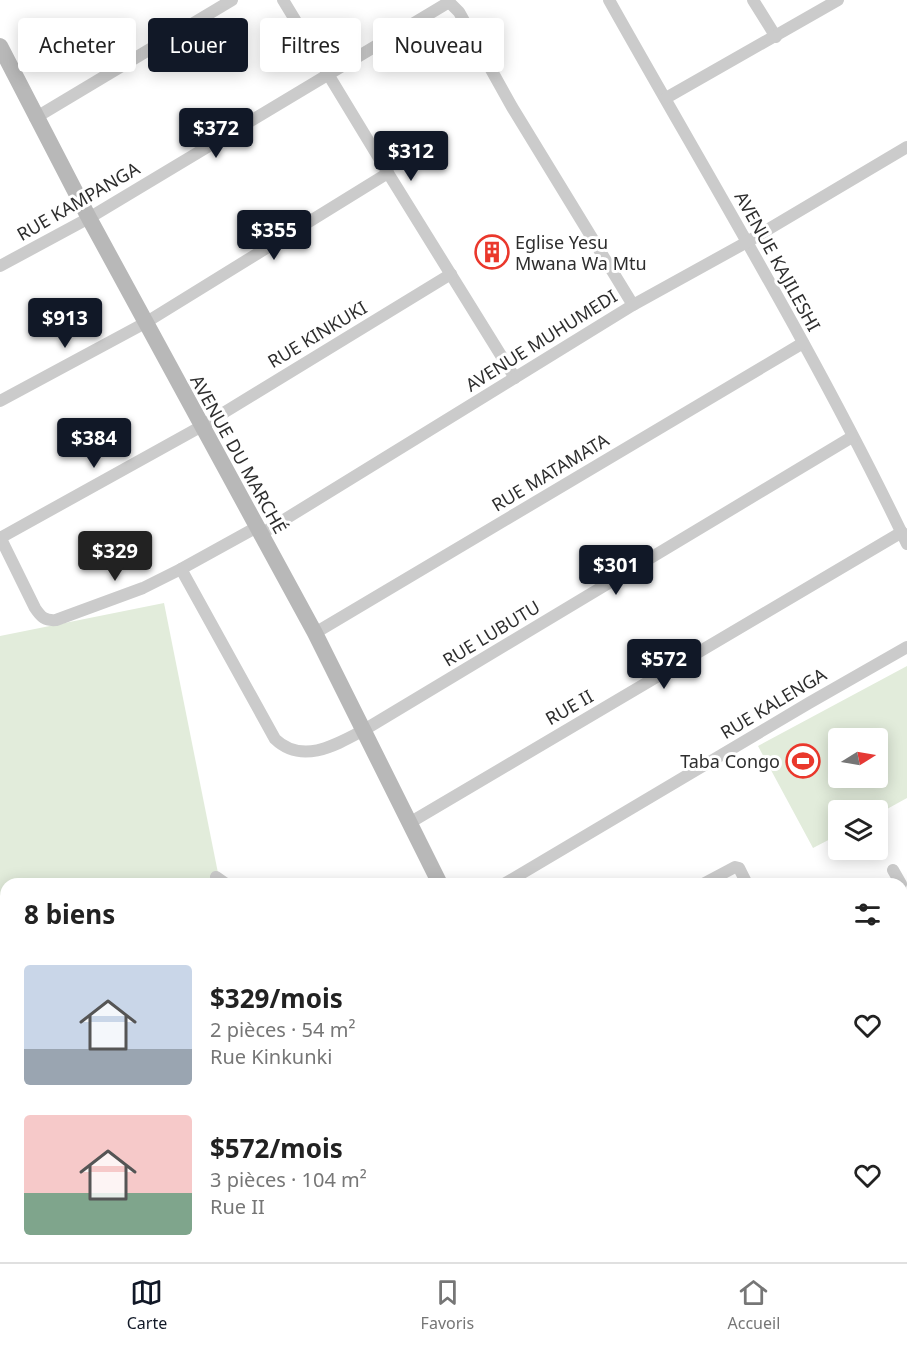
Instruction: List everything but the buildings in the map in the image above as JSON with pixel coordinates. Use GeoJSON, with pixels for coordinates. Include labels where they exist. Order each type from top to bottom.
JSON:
{"type":"FeatureCollection","features":[{"type":"Feature","properties":{"kind":"street"},"geometry":{"type":"LineString","coordinates":[[35,118],[232,0]]}},
{"type":"Feature","properties":{"kind":"street"},"geometry":{"type":"LineString","coordinates":[[283,0],[515,378]]}},
{"type":"Feature","properties":{"kind":"street","name":"AVENUE KAJILESHI"},"geometry":{"type":"LineString","coordinates":[[609,0],[803,343],[904,538]]}},
{"type":"Feature","properties":{"kind":"street"},"geometry":{"type":"LineString","coordinates":[[753,0],[776,37]]}},
{"type":"Feature","properties":{"kind":"street"},"geometry":{"type":"LineString","coordinates":[[666,98],[838,0]]}},
{"type":"Feature","properties":{"kind":"street","name":"RUE KAMPANGA"},"geometry":{"type":"LineString","coordinates":[[0,266],[88,218],[446,3],[452,4],[459,12],[512,107],[633,305]]}},
{"type":"Feature","properties":{"kind":"street","name":"AVENUE DU MARCHÉ"},"geometry":{"type":"LineString","coordinates":[[0,46],[88,218],[315,633],[437,878]]}},
{"type":"Feature","properties":{"kind":"street","name":"AVENUE MUHUMEDI"},"geometry":{"type":"LineString","coordinates":[[0,538],[35,608],[40,616],[48,621],[144,588],[259,531],[633,305],[747,242],[907,147]]}},
{"type":"Feature","properties":{"kind":"street"},"geometry":{"type":"LineString","coordinates":[[0,401],[145,323],[388,173]]}},
{"type":"Feature","properties":{"kind":"street","name":"RUE KINKUKI"},"geometry":{"type":"LineString","coordinates":[[0,538],[202,426],[451,274]]}},
{"type":"Feature","properties":{"kind":"street","name":"RUE MATAMATA"},"geometry":{"type":"LineString","coordinates":[[315,633],[803,343]]}},
{"type":"Feature","properties":{"kind":"street","name":"RUE LUBUTU"},"geometry":{"type":"LineString","coordinates":[[181,569],[275,740],[282,747],[291,750],[313,752],[338,744],[364,730],[852,437]]}},
{"type":"Feature","properties":{"kind":"street","name":"RUE II"},"geometry":{"type":"LineString","coordinates":[[411,822],[904,538]]}},
{"type":"Feature","properties":{"kind":"street","name":"RUE KALENGA"},"geometry":{"type":"LineString","coordinates":[[514,878],[907,647]]}},
{"type":"Feature","properties":{"kind":"street"},"geometry":{"type":"LineString","coordinates":[[714,878],[735,867],[740,868],[744,878]]}},
{"type":"Feature","properties":{"kind":"street"},"geometry":{"type":"LineString","coordinates":[[893,870],[898,878]]}},
{"type":"Feature","properties":{"kind":"green space"},"geometry":{"type":"Polygon","coordinates":[[[164,603],[219,878],[0,878],[0,636],[164,603]]]}},
{"type":"Feature","properties":{"kind":"green space","name":"Taba Congo"},"geometry":{"type":"Polygon","coordinates":[[[907,666],[907,798],[888,808],[888,800],[828,800],[828,840],[813,848],[758,746],[907,666]]]}},
{"type":"Feature","properties":{"kind":"place","name":"Eglise Yesu Mwana Wa Mtu"},"geometry":{"type":"Point","coordinates":[492,252]}},
{"type":"Feature","properties":{"kind":"place","name":"Taba Congo"},"geometry":{"type":"Point","coordinates":[803,761]}}]}
